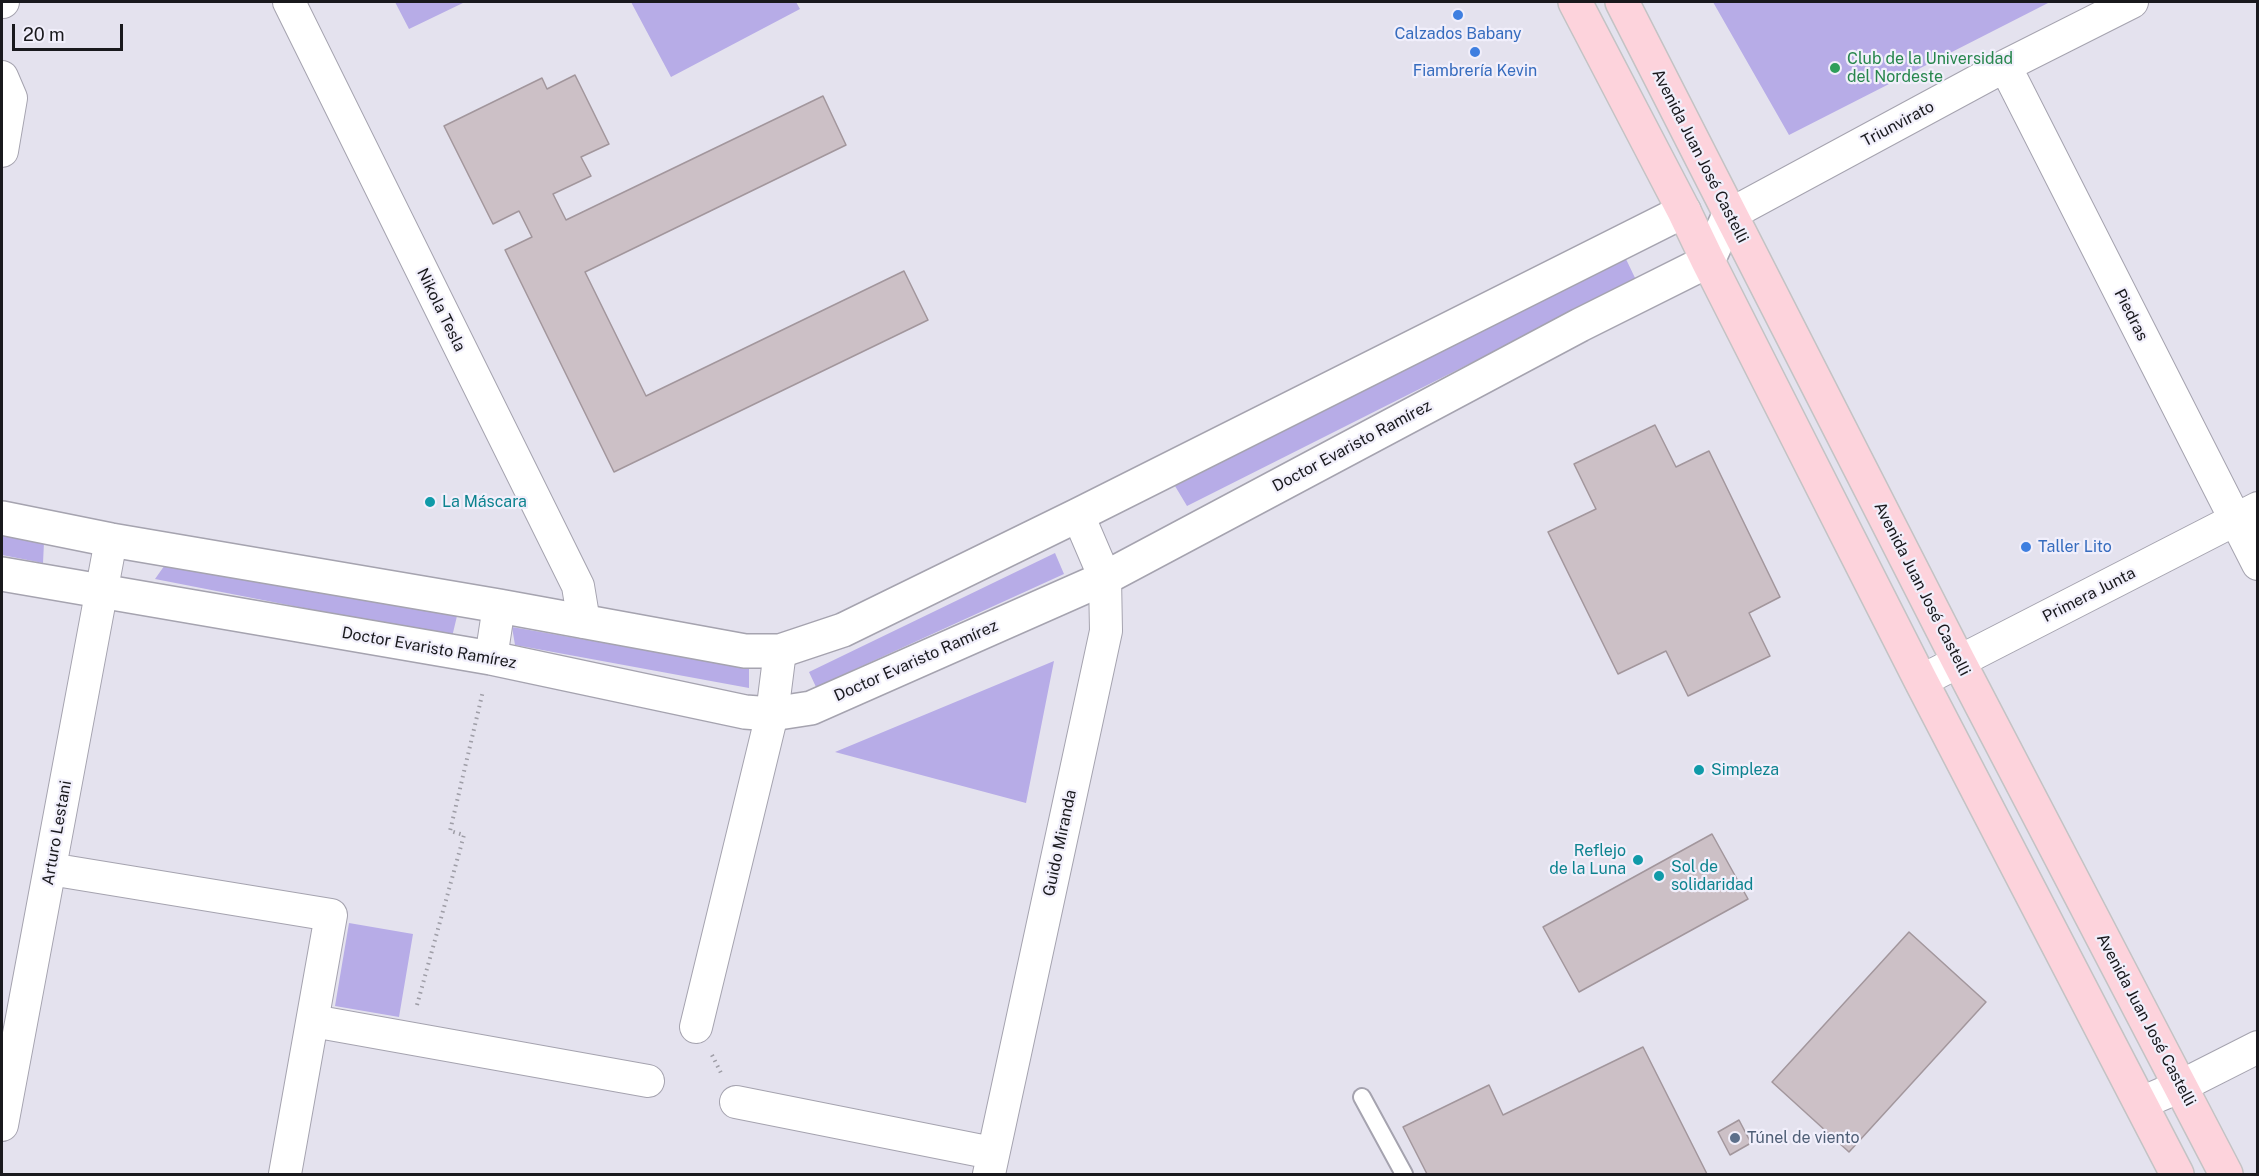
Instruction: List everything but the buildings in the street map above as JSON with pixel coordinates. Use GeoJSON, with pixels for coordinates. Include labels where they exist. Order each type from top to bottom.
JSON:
{"type":"FeatureCollection","features":[{"type":"Feature","properties":{"kind":"main road"},"geometry":{"type":"LineString","coordinates":[[1575,2],[1684,211],[1921,681],[2177,1174]]}},
{"type":"Feature","properties":{"kind":"main road","name":"Avenida Juan José Castelli"},"geometry":{"type":"LineString","coordinates":[[1622,2],[1959,662],[2226,1174]]}},
{"type":"Feature","properties":{"kind":"main road"},"geometry":{"type":"LineString","coordinates":[[2,518],[111,540],[746,651],[780,651],[843,630],[1078,515],[1684,211]]}},
{"type":"Feature","properties":{"kind":"main road"},"geometry":{"type":"LineString","coordinates":[[1708,261],[1730,215]]}},
{"type":"Feature","properties":{"kind":"main road","name":"Doctor Evaristo Ramírez"},"geometry":{"type":"LineString","coordinates":[[2,574],[491,658],[745,712],[772,714],[811,708],[1104,578],[1580,325],[1708,261]]}},
{"type":"Feature","properties":{"kind":"street","name":"Nikola Tesla"},"geometry":{"type":"LineString","coordinates":[[289,2],[578,586],[584,622]]}},
{"type":"Feature","properties":{"kind":"street","name":"Triunvirato"},"geometry":{"type":"LineString","coordinates":[[1730,215],[2005,66],[2132,2]]}},
{"type":"Feature","properties":{"kind":"street","name":"Piedras"},"geometry":{"type":"LineString","coordinates":[[2005,66],[2246,514],[2258,564]]}},
{"type":"Feature","properties":{"kind":"street"},"geometry":{"type":"LineString","coordinates":[[2,77],[11,98],[2,151]]}},
{"type":"Feature","properties":{"kind":"street","name":"Primera Junta"},"geometry":{"type":"LineString","coordinates":[[1921,681],[2246,514]]}},
{"type":"Feature","properties":{"kind":"street","name":"Guido Miranda"},"geometry":{"type":"LineString","coordinates":[[991,1164],[1106,631],[1104,578],[1078,515]]}},
{"type":"Feature","properties":{"kind":"street","name":"Arturo Lestani"},"geometry":{"type":"LineString","coordinates":[[2,1125],[111,540]]}},
{"type":"Feature","properties":{"kind":"street"},"geometry":{"type":"LineString","coordinates":[[491,658],[499,606]]}},
{"type":"Feature","properties":{"kind":"street"},"geometry":{"type":"LineString","coordinates":[[696,1026],[772,714],[780,651]]}},
{"type":"Feature","properties":{"kind":"street"},"geometry":{"type":"LineString","coordinates":[[50,869],[331,915],[285,1174]]}},
{"type":"Feature","properties":{"kind":"street"},"geometry":{"type":"LineString","coordinates":[[313,1021],[648,1081]]}},
{"type":"Feature","properties":{"kind":"street"},"geometry":{"type":"LineString","coordinates":[[2141,1103],[2181,1086],[2258,1047]]}},
{"type":"Feature","properties":{"kind":"street"},"geometry":{"type":"LineString","coordinates":[[736,1102],[991,1164]]}},
{"type":"Feature","properties":{"kind":"lane"},"geometry":{"type":"LineString","coordinates":[[1362,1097],[1404,1174]]}},
{"type":"Feature","properties":{"kind":"path"},"geometry":{"type":"LineString","coordinates":[[408,1039],[464,835],[450,831],[491,658]]}},
{"type":"Feature","properties":{"kind":"shaded area"},"geometry":{"type":"Polygon","coordinates":[[[395,2],[465,2],[409,29],[395,2]]]}},
{"type":"Feature","properties":{"kind":"shaded area"},"geometry":{"type":"Polygon","coordinates":[[[631,2],[796,2],[800,9],[671,77],[631,2]]]}},
{"type":"Feature","properties":{"kind":"shaded area","name":"Club de la Universidad del Nordeste"},"geometry":{"type":"Polygon","coordinates":[[[1713,2],[2050,2],[1789,135],[1713,2]]]}},
{"type":"Feature","properties":{"kind":"shaded area"},"geometry":{"type":"Polygon","coordinates":[[[1625,257],[1636,280],[1187,506],[1175,486],[1625,257]]]}},
{"type":"Feature","properties":{"kind":"shaded area"},"geometry":{"type":"Polygon","coordinates":[[[2,534],[44,542],[43,563],[2,555],[2,534]]]}},
{"type":"Feature","properties":{"kind":"shaded area"},"geometry":{"type":"Polygon","coordinates":[[[1055,553],[1064,574],[816,687],[809,672],[1055,553]]]}},
{"type":"Feature","properties":{"kind":"shaded area"},"geometry":{"type":"Polygon","coordinates":[[[167,562],[457,616],[452,637],[155,579],[167,562]]]}},
{"type":"Feature","properties":{"kind":"shaded area"},"geometry":{"type":"Polygon","coordinates":[[[512,627],[749,668],[749,688],[515,645],[512,627]]]}},
{"type":"Feature","properties":{"kind":"shaded area"},"geometry":{"type":"Polygon","coordinates":[[[1054,661],[1026,803],[835,752],[1054,661]]]}},
{"type":"Feature","properties":{"kind":"shaded area"},"geometry":{"type":"Polygon","coordinates":[[[349,923],[413,934],[399,1017],[335,1006],[349,923]]]}},
{"type":"Feature","properties":{"kind":"place","name":"Calzados Babany"},"geometry":{"type":"Point","coordinates":[1458,15]}},
{"type":"Feature","properties":{"kind":"place","name":"Fiambrería Kevin"},"geometry":{"type":"Point","coordinates":[1475,52]}},
{"type":"Feature","properties":{"kind":"place","name":"Club de la Universidad del Nordeste"},"geometry":{"type":"Point","coordinates":[1835,68]}},
{"type":"Feature","properties":{"kind":"place","name":"La Máscara"},"geometry":{"type":"Point","coordinates":[430,502]}},
{"type":"Feature","properties":{"kind":"place","name":"Taller Lito"},"geometry":{"type":"Point","coordinates":[2026,547]}},
{"type":"Feature","properties":{"kind":"place","name":"Simpleza"},"geometry":{"type":"Point","coordinates":[1699,770]}},
{"type":"Feature","properties":{"kind":"place","name":"Reflejo de la Luna"},"geometry":{"type":"Point","coordinates":[1638,860]}},
{"type":"Feature","properties":{"kind":"place","name":"Sol de solidaridad"},"geometry":{"type":"Point","coordinates":[1659,876]}},
{"type":"Feature","properties":{"kind":"place","name":"Túnel de viento"},"geometry":{"type":"Point","coordinates":[1735,1138]}}]}
